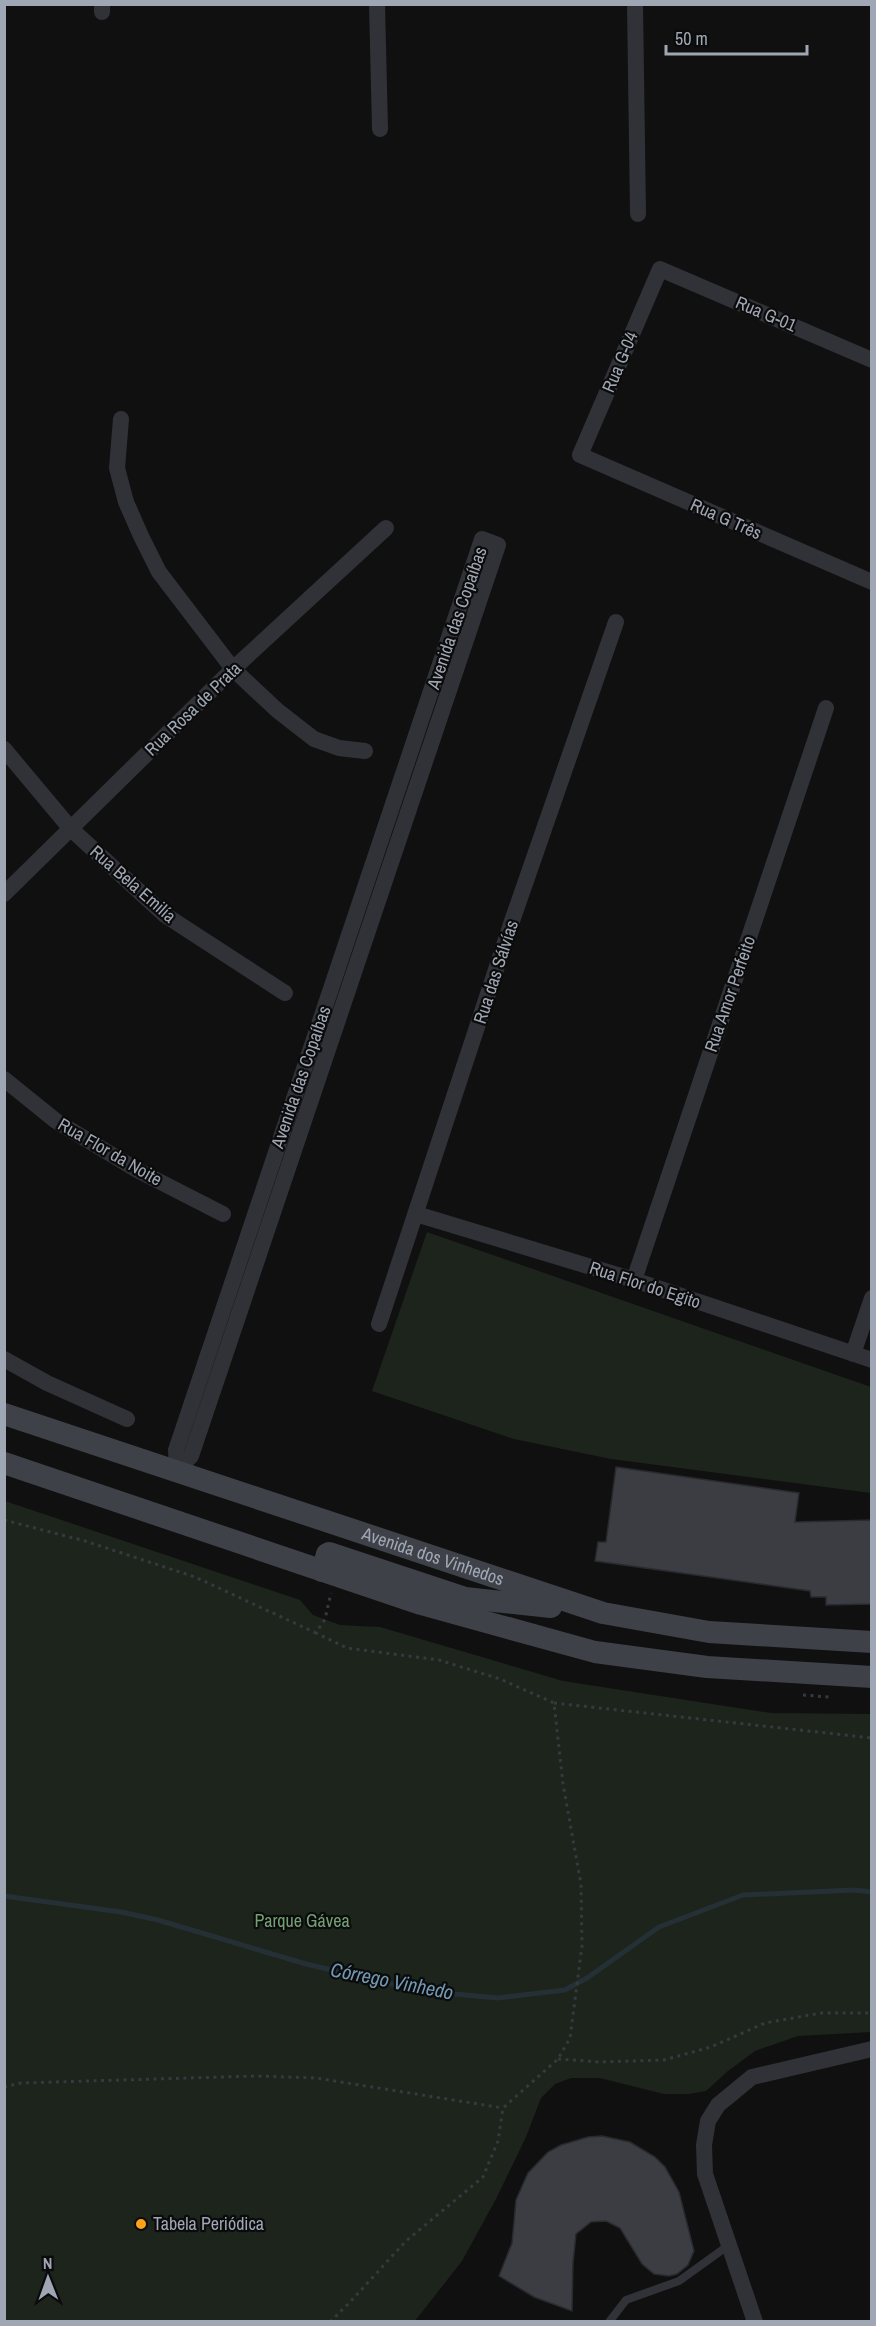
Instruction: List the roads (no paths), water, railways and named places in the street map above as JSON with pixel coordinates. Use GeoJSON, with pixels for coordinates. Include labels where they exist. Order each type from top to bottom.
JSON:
{"type":"FeatureCollection","features":[{"type":"Feature","properties":{"kind":"main road","name":"Avenida dos Vinhedos"},"geometry":{"type":"LineString","coordinates":[[4,1414],[603,1613],[709,1632],[872,1641]]}},
{"type":"Feature","properties":{"kind":"main road"},"geometry":{"type":"LineString","coordinates":[[4,1463],[421,1604],[595,1652],[707,1667],[872,1677]]}},
{"type":"Feature","properties":{"kind":"main road"},"geometry":{"type":"LineString","coordinates":[[329,1573],[327,1554],[329,1553],[465,1598],[603,1613]]}},
{"type":"Feature","properties":{"kind":"street"},"geometry":{"type":"LineString","coordinates":[[376,4],[380,129]]}},
{"type":"Feature","properties":{"kind":"street"},"geometry":{"type":"LineString","coordinates":[[635,4],[638,214]]}},
{"type":"Feature","properties":{"kind":"street","name":"Rua G-01"},"geometry":{"type":"LineString","coordinates":[[660,269],[872,360]]}},
{"type":"Feature","properties":{"kind":"street","name":"Rua G-04"},"geometry":{"type":"LineString","coordinates":[[580,455],[660,269]]}},
{"type":"Feature","properties":{"kind":"street"},"geometry":{"type":"LineString","coordinates":[[122,419],[117,468],[126,502],[159,572],[233,669],[278,711],[314,739],[339,748],[365,751]]}},
{"type":"Feature","properties":{"kind":"street","name":"Rua G Três"},"geometry":{"type":"LineString","coordinates":[[580,455],[872,582]]}},
{"type":"Feature","properties":{"kind":"street","name":"Rua Rosa de Prata"},"geometry":{"type":"LineString","coordinates":[[4,894],[233,669],[386,528]]}},
{"type":"Feature","properties":{"kind":"street","name":"Avenida das Copaíbas"},"geometry":{"type":"LineString","coordinates":[[482,539],[498,545],[191,1456],[177,1470],[176,1450],[482,539]]}},
{"type":"Feature","properties":{"kind":"street","name":"Rua das Sálvías"},"geometry":{"type":"LineString","coordinates":[[380,1324],[512,921],[616,622]]}},
{"type":"Feature","properties":{"kind":"street","name":"Rua Amor Perfeito"},"geometry":{"type":"LineString","coordinates":[[634,1280],[826,708]]}},
{"type":"Feature","properties":{"kind":"street","name":"Rua Bela Emilía"},"geometry":{"type":"LineString","coordinates":[[4,749],[71,829],[165,915],[285,993]]}},
{"type":"Feature","properties":{"kind":"street","name":"Rua Flor da Noite"},"geometry":{"type":"LineString","coordinates":[[4,1079],[56,1121],[137,1170],[223,1214]]}},
{"type":"Feature","properties":{"kind":"street","name":"Rua Flor do Egito"},"geometry":{"type":"LineString","coordinates":[[416,1214],[634,1280],[872,1360]]}},
{"type":"Feature","properties":{"kind":"street"},"geometry":{"type":"LineString","coordinates":[[853,1354],[872,1298]]}},
{"type":"Feature","properties":{"kind":"street"},"geometry":{"type":"LineString","coordinates":[[4,1359],[46,1383],[126,1419]]}},
{"type":"Feature","properties":{"kind":"street"},"geometry":{"type":"LineString","coordinates":[[755,2322],[705,2174],[704,2145],[708,2121],[718,2105],[752,2077],[872,2049]]}},
{"type":"Feature","properties":{"kind":"lane"},"geometry":{"type":"LineString","coordinates":[[609,2322],[626,2300],[679,2281],[729,2245]]}},
{"type":"Feature","properties":{"kind":"waterway","name":"Córrego Vinhedo"},"geometry":{"type":"LineString","coordinates":[[4,1896],[121,1912],[158,1920],[306,1964],[422,1991],[498,1998],[565,1990],[587,1978],[659,1927],[743,1895],[855,1890],[872,1892]]}},
{"type":"Feature","properties":{"kind":"place","name":"Tabela Periódica"},"geometry":{"type":"Point","coordinates":[141,2224]}},
{"type":"Feature","properties":{"kind":"park label","name":"Parque Gávea"},"geometry":{"type":"Point","coordinates":[302,1921]}}]}
